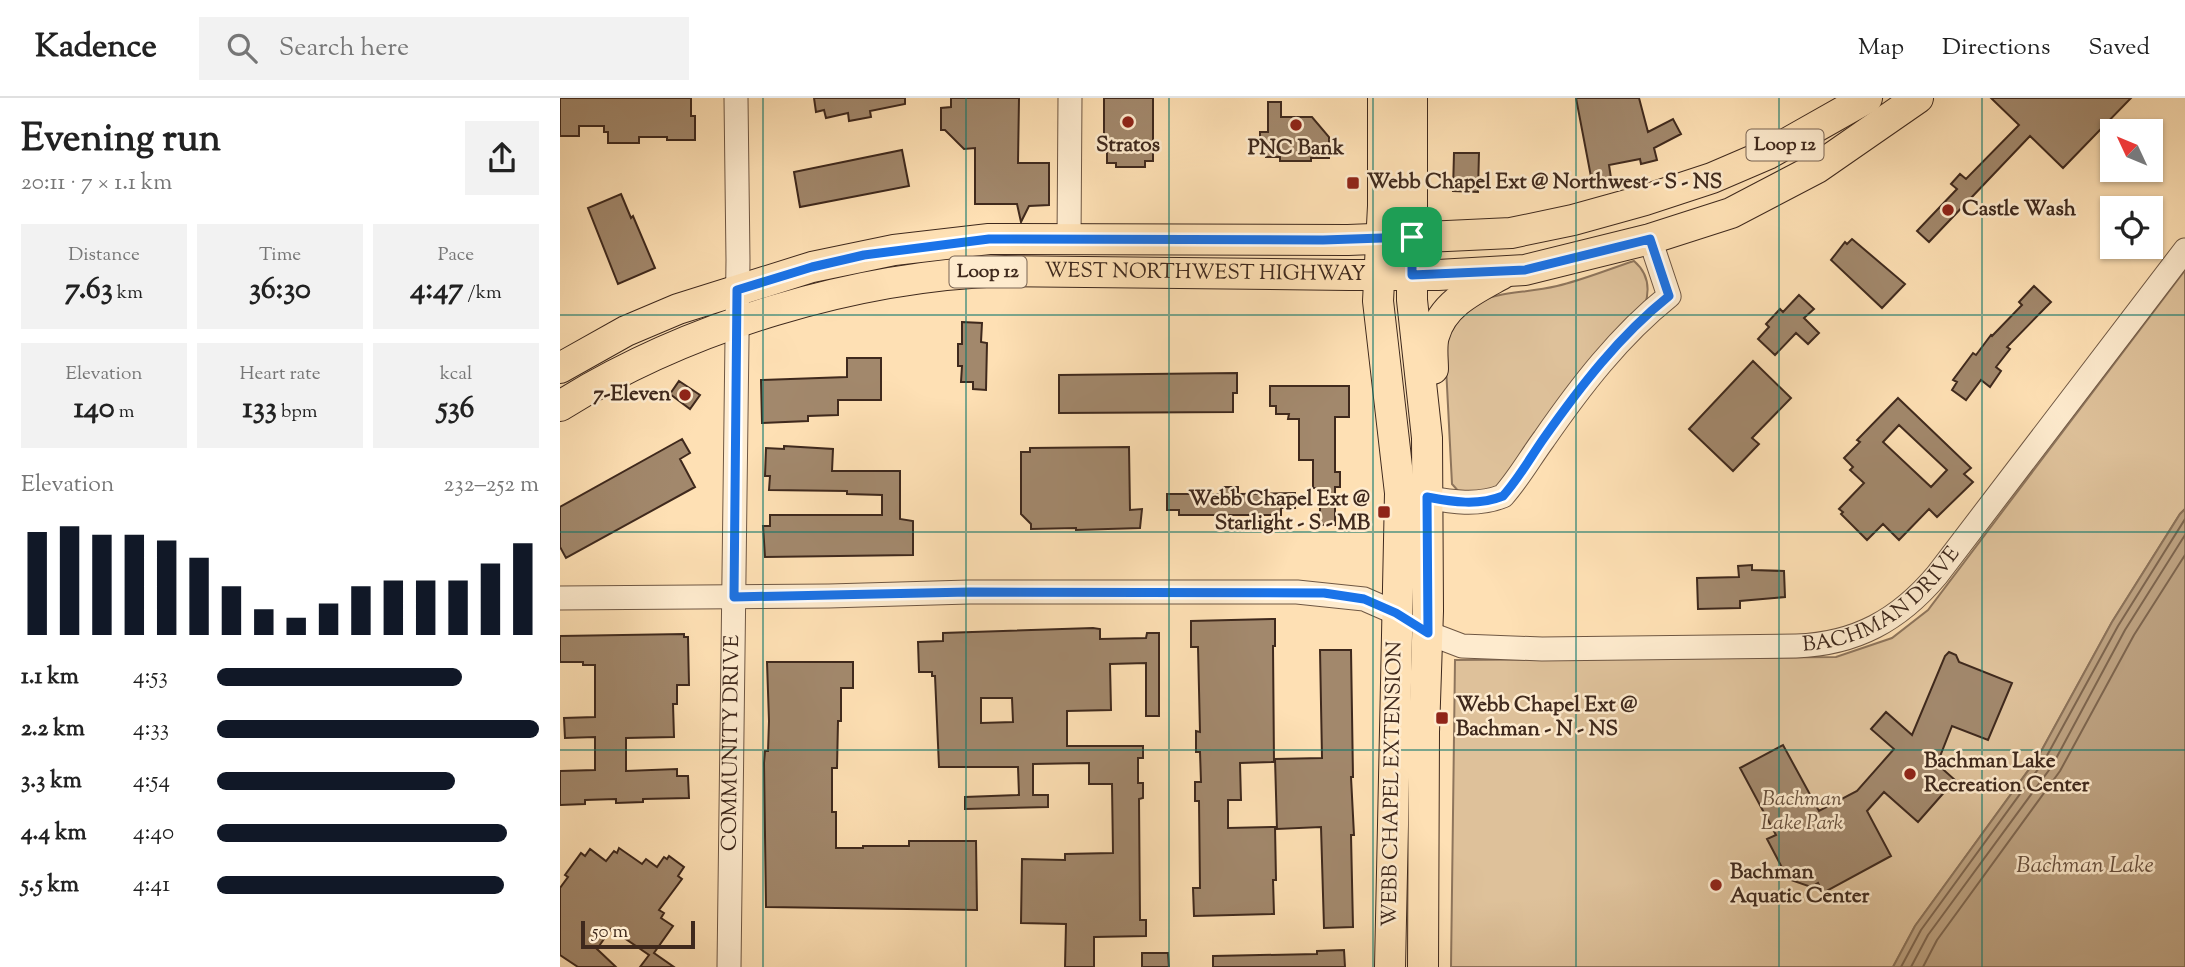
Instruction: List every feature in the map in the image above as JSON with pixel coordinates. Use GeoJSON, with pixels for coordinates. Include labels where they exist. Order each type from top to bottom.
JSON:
{"type":"FeatureCollection","features":[{"type":"Feature","properties":{"kind":"main road","name":"WEBB CHAPEL EXTENSION"},"geometry":{"type":"LineString","coordinates":[[1383,98],[1382,239],[1378,301],[1413,495],[1428,633],[1424,732],[1423,953]]}},
{"type":"Feature","properties":{"kind":"main road","name":"WEBB CHAPEL EXTENSION"},"geometry":{"type":"LineString","coordinates":[[1391,953],[1396,613],[1413,495],[1427,438],[1412,306],[1412,98]]}},
{"type":"Feature","properties":{"kind":"main road","name":"WEST NORTHWEST HIGHWAY"},"geometry":{"type":"LineString","coordinates":[[560,368],[626,331],[737,290],[812,267],[904,248],[989,239],[1382,239],[1511,233],[1633,204],[1712,178],[1768,154],[1867,98]]}},
{"type":"Feature","properties":{"kind":"main road","name":"WEST NORTHWEST HIGHWAY"},"geometry":{"type":"LineString","coordinates":[[560,406],[643,362],[736,322],[864,288],[913,278],[956,273],[1060,271],[1412,275],[1509,271],[1549,265],[1650,239],[1731,213],[1817,168],[1918,98]]}},
{"type":"Feature","properties":{"kind":"main road"},"geometry":{"type":"LineString","coordinates":[[1765,197],[1767,180],[1775,170],[1821,141],[1836,117]]}},
{"type":"Feature","properties":{"kind":"main road"},"geometry":{"type":"LineString","coordinates":[[1060,271],[1067,261],[1078,256],[1142,254],[1161,240]]}},
{"type":"Feature","properties":{"kind":"main road"},"geometry":{"type":"LineString","coordinates":[[1424,407],[1433,370],[1433,337],[1442,318],[1456,302],[1509,271]]}},
{"type":"Feature","properties":{"kind":"main road"},"geometry":{"type":"LineString","coordinates":[[1396,613],[1428,633]]}},
{"type":"Feature","properties":{"kind":"main road"},"geometry":{"type":"LineString","coordinates":[[1391,953],[1423,953]]}},
{"type":"Feature","properties":{"kind":"street","name":"COMMUNITY DRIVE"},"geometry":{"type":"LineString","coordinates":[[729,967],[737,290],[736,98]]}},
{"type":"Feature","properties":{"kind":"street"},"geometry":{"type":"LineString","coordinates":[[1069,241],[1070,98]]}},
{"type":"Feature","properties":{"kind":"street"},"geometry":{"type":"LineString","coordinates":[[1413,495],[1452,502],[1487,503],[1503,496],[1593,372],[1649,312],[1669,296],[1650,239]]}},
{"type":"Feature","properties":{"kind":"street","name":"BACHMAN DRIVE"},"geometry":{"type":"LineString","coordinates":[[1428,633],[1462,646],[1542,649],[1748,647],[1814,645],[1860,635],[1882,624],[1910,604],[1937,575],[2185,250]]}},
{"type":"Feature","properties":{"kind":"street"},"geometry":{"type":"LineString","coordinates":[[560,598],[969,592],[1297,592],[1364,599],[1396,613]]}},
{"type":"Feature","properties":{"kind":"green space"},"geometry":{"type":"Polygon","coordinates":[[[1634,261],[1647,282],[1645,305],[1504,483],[1486,492],[1460,493],[1452,484],[1445,347],[1453,327],[1463,313],[1489,298],[1567,284],[1634,261]]]}},
{"type":"Feature","properties":{"kind":"green space","name":"Bachman Lake Park"},"geometry":{"type":"Polygon","coordinates":[[[2185,270],[2185,509],[2112,622],[2038,757],[1915,926],[1893,967],[1451,967],[1455,660],[1836,657],[1892,638],[1928,610],[2185,270]]]}},
{"type":"Feature","properties":{"kind":"water","name":"Bachman Lake"},"geometry":{"type":"Polygon","coordinates":[[[2185,509],[2185,967],[1893,967],[1915,926],[2038,757],[2112,622],[2185,509]]]}},
{"type":"Feature","properties":{"kind":"building"},"geometry":{"type":"Polygon","coordinates":[[[560,98],[691,98],[691,116],[695,116],[695,140],[639,137],[639,143],[608,143],[608,132],[604,132],[604,126],[579,126],[579,136],[560,136],[560,98]]]}},
{"type":"Feature","properties":{"kind":"building"},"geometry":{"type":"Polygon","coordinates":[[[814,98],[905,98],[905,104],[870,111],[871,117],[849,121],[848,113],[826,118],[824,110],[816,112],[814,98]]]}},
{"type":"Feature","properties":{"kind":"building"},"geometry":{"type":"Polygon","coordinates":[[[951,98],[1019,98],[1018,163],[1049,163],[1049,205],[1029,206],[1021,222],[1017,204],[975,204],[975,148],[964,149],[945,130],[941,130],[941,108],[951,107],[951,98]]]}},
{"type":"Feature","properties":{"kind":"building","name":"Stratos"},"geometry":{"type":"Polygon","coordinates":[[[1104,98],[1153,98],[1153,161],[1145,161],[1145,167],[1116,167],[1116,163],[1107,163],[1107,145],[1104,146],[1104,98]]]}},
{"type":"Feature","properties":{"kind":"building"},"geometry":{"type":"Polygon","coordinates":[[[1576,98],[1639,98],[1648,132],[1673,119],[1681,134],[1654,148],[1657,160],[1641,164],[1640,159],[1609,165],[1611,178],[1592,182],[1576,98]]]}},
{"type":"Feature","properties":{"kind":"building"},"geometry":{"type":"Polygon","coordinates":[[[1991,98],[2131,98],[2111,119],[2100,119],[2100,130],[2063,168],[2030,136],[1929,242],[1917,231],[1957,189],[1951,184],[1960,174],[1966,179],[2019,125],[1991,98]]]}},
{"type":"Feature","properties":{"kind":"building","name":"PNC Bank"},"geometry":{"type":"Polygon","coordinates":[[[1268,102],[1281,102],[1281,117],[1312,117],[1329,137],[1329,158],[1280,161],[1280,157],[1266,157],[1266,148],[1260,148],[1260,132],[1268,132],[1268,102]]]}},
{"type":"Feature","properties":{"kind":"building"},"geometry":{"type":"Polygon","coordinates":[[[902,150],[909,186],[800,207],[794,172],[902,150]]]}},
{"type":"Feature","properties":{"kind":"building"},"geometry":{"type":"Polygon","coordinates":[[[1454,153],[1479,153],[1478,192],[1453,191],[1454,153]]]}},
{"type":"Feature","properties":{"kind":"building"},"geometry":{"type":"Polygon","coordinates":[[[621,194],[655,268],[618,284],[588,208],[621,194]]]}},
{"type":"Feature","properties":{"kind":"building"},"geometry":{"type":"Polygon","coordinates":[[[1852,239],[1905,284],[1882,308],[1831,260],[1845,242],[1847,244],[1852,239]]]}},
{"type":"Feature","properties":{"kind":"building"},"geometry":{"type":"Polygon","coordinates":[[[2034,286],[2051,302],[2007,347],[2010,349],[1996,367],[2001,371],[1990,387],[1981,380],[1966,400],[1952,390],[1957,382],[1953,380],[1973,353],[1976,355],[1991,335],[2022,305],[2019,302],[2034,286]]]}},
{"type":"Feature","properties":{"kind":"building"},"geometry":{"type":"Polygon","coordinates":[[[1799,295],[1814,309],[1804,318],[1819,333],[1808,344],[1796,333],[1775,355],[1758,339],[1769,327],[1766,324],[1780,309],[1783,312],[1799,295]]]}},
{"type":"Feature","properties":{"kind":"building"},"geometry":{"type":"Polygon","coordinates":[[[962,322],[982,323],[981,342],[987,343],[986,390],[973,389],[973,382],[961,382],[962,366],[958,366],[958,344],[962,344],[962,322]]]}},
{"type":"Feature","properties":{"kind":"building"},"geometry":{"type":"Polygon","coordinates":[[[847,358],[881,358],[881,400],[838,400],[838,415],[808,416],[808,421],[762,423],[761,380],[847,377],[847,358]]]}},
{"type":"Feature","properties":{"kind":"building"},"geometry":{"type":"Polygon","coordinates":[[[1753,361],[1791,398],[1752,438],[1759,444],[1733,471],[1689,429],[1753,361]]]}},
{"type":"Feature","properties":{"kind":"building"},"geometry":{"type":"Polygon","coordinates":[[[1237,373],[1233,412],[1059,413],[1059,375],[1237,373]]]}},
{"type":"Feature","properties":{"kind":"building","name":"7-Eleven"},"geometry":{"type":"Polygon","coordinates":[[[679,381],[700,395],[690,409],[670,394],[679,381]]]}},
{"type":"Feature","properties":{"kind":"building"},"geometry":{"type":"Polygon","coordinates":[[[1270,386],[1349,386],[1349,417],[1335,417],[1335,472],[1340,472],[1340,487],[1335,487],[1335,525],[1320,525],[1320,488],[1313,488],[1313,460],[1299,460],[1299,419],[1288,419],[1289,414],[1276,414],[1276,406],[1270,406],[1270,386]]]}},
{"type":"Feature","properties":{"kind":"building"},"geometry":{"type":"Polygon","coordinates":[[[1898,398],[1971,468],[1964,474],[1973,482],[1937,517],[1929,509],[1899,540],[1883,524],[1867,540],[1839,509],[1864,483],[1850,470],[1853,467],[1844,458],[1860,442],[1857,440],[1898,398]],[[1899,425],[1883,442],[1931,487],[1947,470],[1899,425]]]}},
{"type":"Feature","properties":{"kind":"building"},"geometry":{"type":"Polygon","coordinates":[[[682,439],[690,453],[680,459],[695,487],[566,558],[560,547],[560,507],[682,439]]]}},
{"type":"Feature","properties":{"kind":"building"},"geometry":{"type":"Polygon","coordinates":[[[784,446],[833,449],[832,471],[900,471],[900,519],[913,521],[913,555],[765,557],[763,526],[770,526],[770,515],[882,515],[882,495],[847,494],[847,491],[769,490],[770,476],[765,476],[766,448],[784,449],[784,446]]]}},
{"type":"Feature","properties":{"kind":"building"},"geometry":{"type":"Polygon","coordinates":[[[1129,447],[1130,510],[1142,509],[1140,528],[1031,529],[1031,524],[1021,514],[1021,452],[1030,452],[1030,448],[1129,447]]]}},
{"type":"Feature","properties":{"kind":"building"},"geometry":{"type":"Polygon","coordinates":[[[1223,487],[1238,487],[1238,494],[1295,493],[1295,508],[1281,508],[1281,515],[1179,515],[1179,510],[1167,510],[1167,494],[1223,494],[1223,487]]]}},
{"type":"Feature","properties":{"kind":"building"},"geometry":{"type":"Polygon","coordinates":[[[1752,565],[1752,570],[1784,571],[1785,597],[1740,601],[1740,608],[1698,609],[1697,578],[1739,577],[1738,566],[1752,565]]]}},
{"type":"Feature","properties":{"kind":"building"},"geometry":{"type":"Polygon","coordinates":[[[1275,619],[1274,762],[1240,763],[1241,800],[1228,800],[1228,828],[1275,827],[1274,914],[1194,916],[1193,888],[1200,888],[1199,801],[1195,801],[1195,782],[1201,782],[1200,752],[1196,752],[1196,731],[1200,732],[1198,647],[1191,647],[1191,621],[1275,619]]]}},
{"type":"Feature","properties":{"kind":"building"},"geometry":{"type":"Polygon","coordinates":[[[1093,628],[1100,629],[1100,639],[1146,638],[1147,633],[1159,633],[1159,716],[1146,716],[1146,663],[1110,664],[1111,710],[1067,711],[1067,746],[1143,746],[1143,758],[1138,758],[1138,783],[1143,783],[1143,798],[1139,799],[1140,920],[1146,920],[1146,936],[1094,937],[1094,967],[1065,967],[1066,924],[1021,923],[1022,859],[1065,860],[1065,854],[1113,853],[1112,784],[1089,784],[1089,763],[1033,764],[1033,795],[1048,795],[1048,807],[965,809],[965,797],[1019,795],[1018,767],[939,767],[935,676],[932,676],[932,672],[919,672],[918,642],[943,641],[943,633],[1093,628]],[[981,698],[981,723],[1013,722],[1012,698],[981,698]]]}},
{"type":"Feature","properties":{"kind":"building"},"geometry":{"type":"Polygon","coordinates":[[[684,634],[684,637],[688,637],[689,685],[677,685],[677,704],[673,704],[674,737],[626,738],[626,771],[677,769],[677,776],[688,776],[689,798],[643,799],[643,802],[616,803],[616,799],[585,800],[585,804],[560,805],[560,771],[595,770],[595,737],[565,738],[564,718],[595,717],[595,665],[560,662],[560,636],[684,634]]]}},
{"type":"Feature","properties":{"kind":"building"},"geometry":{"type":"Polygon","coordinates":[[[1320,650],[1351,650],[1353,927],[1324,928],[1321,827],[1277,829],[1275,759],[1322,758],[1320,650]]]}},
{"type":"Feature","properties":{"kind":"building","name":"Bachman Lake Recreation Center"},"geometry":{"type":"Polygon","coordinates":[[[1949,652],[1956,655],[1959,662],[2012,683],[1988,740],[1952,726],[1937,764],[1955,780],[1918,822],[1884,792],[1867,811],[1891,856],[1823,893],[1818,883],[1811,887],[1788,879],[1767,839],[1776,835],[1740,768],[1783,745],[1819,811],[1857,791],[1894,749],[1871,729],[1886,712],[1912,735],[1949,652]]]}},
{"type":"Feature","properties":{"kind":"building"},"geometry":{"type":"Polygon","coordinates":[[[767,662],[853,662],[853,688],[841,688],[837,768],[832,768],[832,812],[836,812],[836,848],[909,846],[909,841],[976,841],[977,910],[766,907],[764,763],[765,751],[768,751],[769,721],[767,662]]]}},
{"type":"Feature","properties":{"kind":"building"},"geometry":{"type":"Polygon","coordinates":[[[619,848],[642,864],[646,859],[657,867],[664,857],[667,859],[669,856],[684,867],[678,876],[682,879],[659,910],[664,913],[661,918],[673,926],[654,953],[674,967],[640,967],[649,955],[611,929],[597,949],[616,967],[578,967],[560,955],[560,888],[568,877],[565,875],[581,853],[585,856],[590,849],[606,861],[614,851],[617,853],[619,848]]]}},
{"type":"Feature","properties":{"kind":"building"},"geometry":{"type":"Polygon","coordinates":[[[1344,950],[1345,967],[1213,967],[1213,956],[1317,954],[1317,951],[1344,950]]]}},
{"type":"Feature","properties":{"kind":"building"},"geometry":{"type":"Polygon","coordinates":[[[1142,953],[1168,953],[1169,967],[1142,967],[1142,953]]]}},
{"type":"Feature","properties":{"kind":"place","name":"Stratos"},"geometry":{"type":"Point","coordinates":[1128,122]}},
{"type":"Feature","properties":{"kind":"place","name":"PNC Bank"},"geometry":{"type":"Point","coordinates":[1296,125]}},
{"type":"Feature","properties":{"kind":"place","name":"Webb Chapel Ext @ Northwest - S - NS"},"geometry":{"type":"Point","coordinates":[1353,183]}},
{"type":"Feature","properties":{"kind":"place","name":"Castle Wash"},"geometry":{"type":"Point","coordinates":[1948,210]}},
{"type":"Feature","properties":{"kind":"place","name":"7-Eleven"},"geometry":{"type":"Point","coordinates":[685,395]}},
{"type":"Feature","properties":{"kind":"place","name":"Webb Chapel Ext @ Starlight - S - MB"},"geometry":{"type":"Point","coordinates":[1384,512]}},
{"type":"Feature","properties":{"kind":"place","name":"Webb Chapel Ext @ Bachman - N - NS"},"geometry":{"type":"Point","coordinates":[1442,718]}},
{"type":"Feature","properties":{"kind":"place","name":"Bachman Lake Recreation Center"},"geometry":{"type":"Point","coordinates":[1910,774]}},
{"type":"Feature","properties":{"kind":"place","name":"Bachman Aquatic Center"},"geometry":{"type":"Point","coordinates":[1716,885]}},
{"type":"Feature","properties":{"kind":"route"},"geometry":{"type":"LineString","coordinates":[[1412,237],[1412,275],[1525,270],[1650,239],[1669,296],[1649,312],[1611,351],[1576,394],[1503,496],[1487,503],[1452,502],[1427,497],[1428,633],[1378,604],[1364,599],[1324,593],[969,592],[734,597],[737,290],[812,267],[864,255],[989,239],[1348,240],[1412,237]]}}]}
